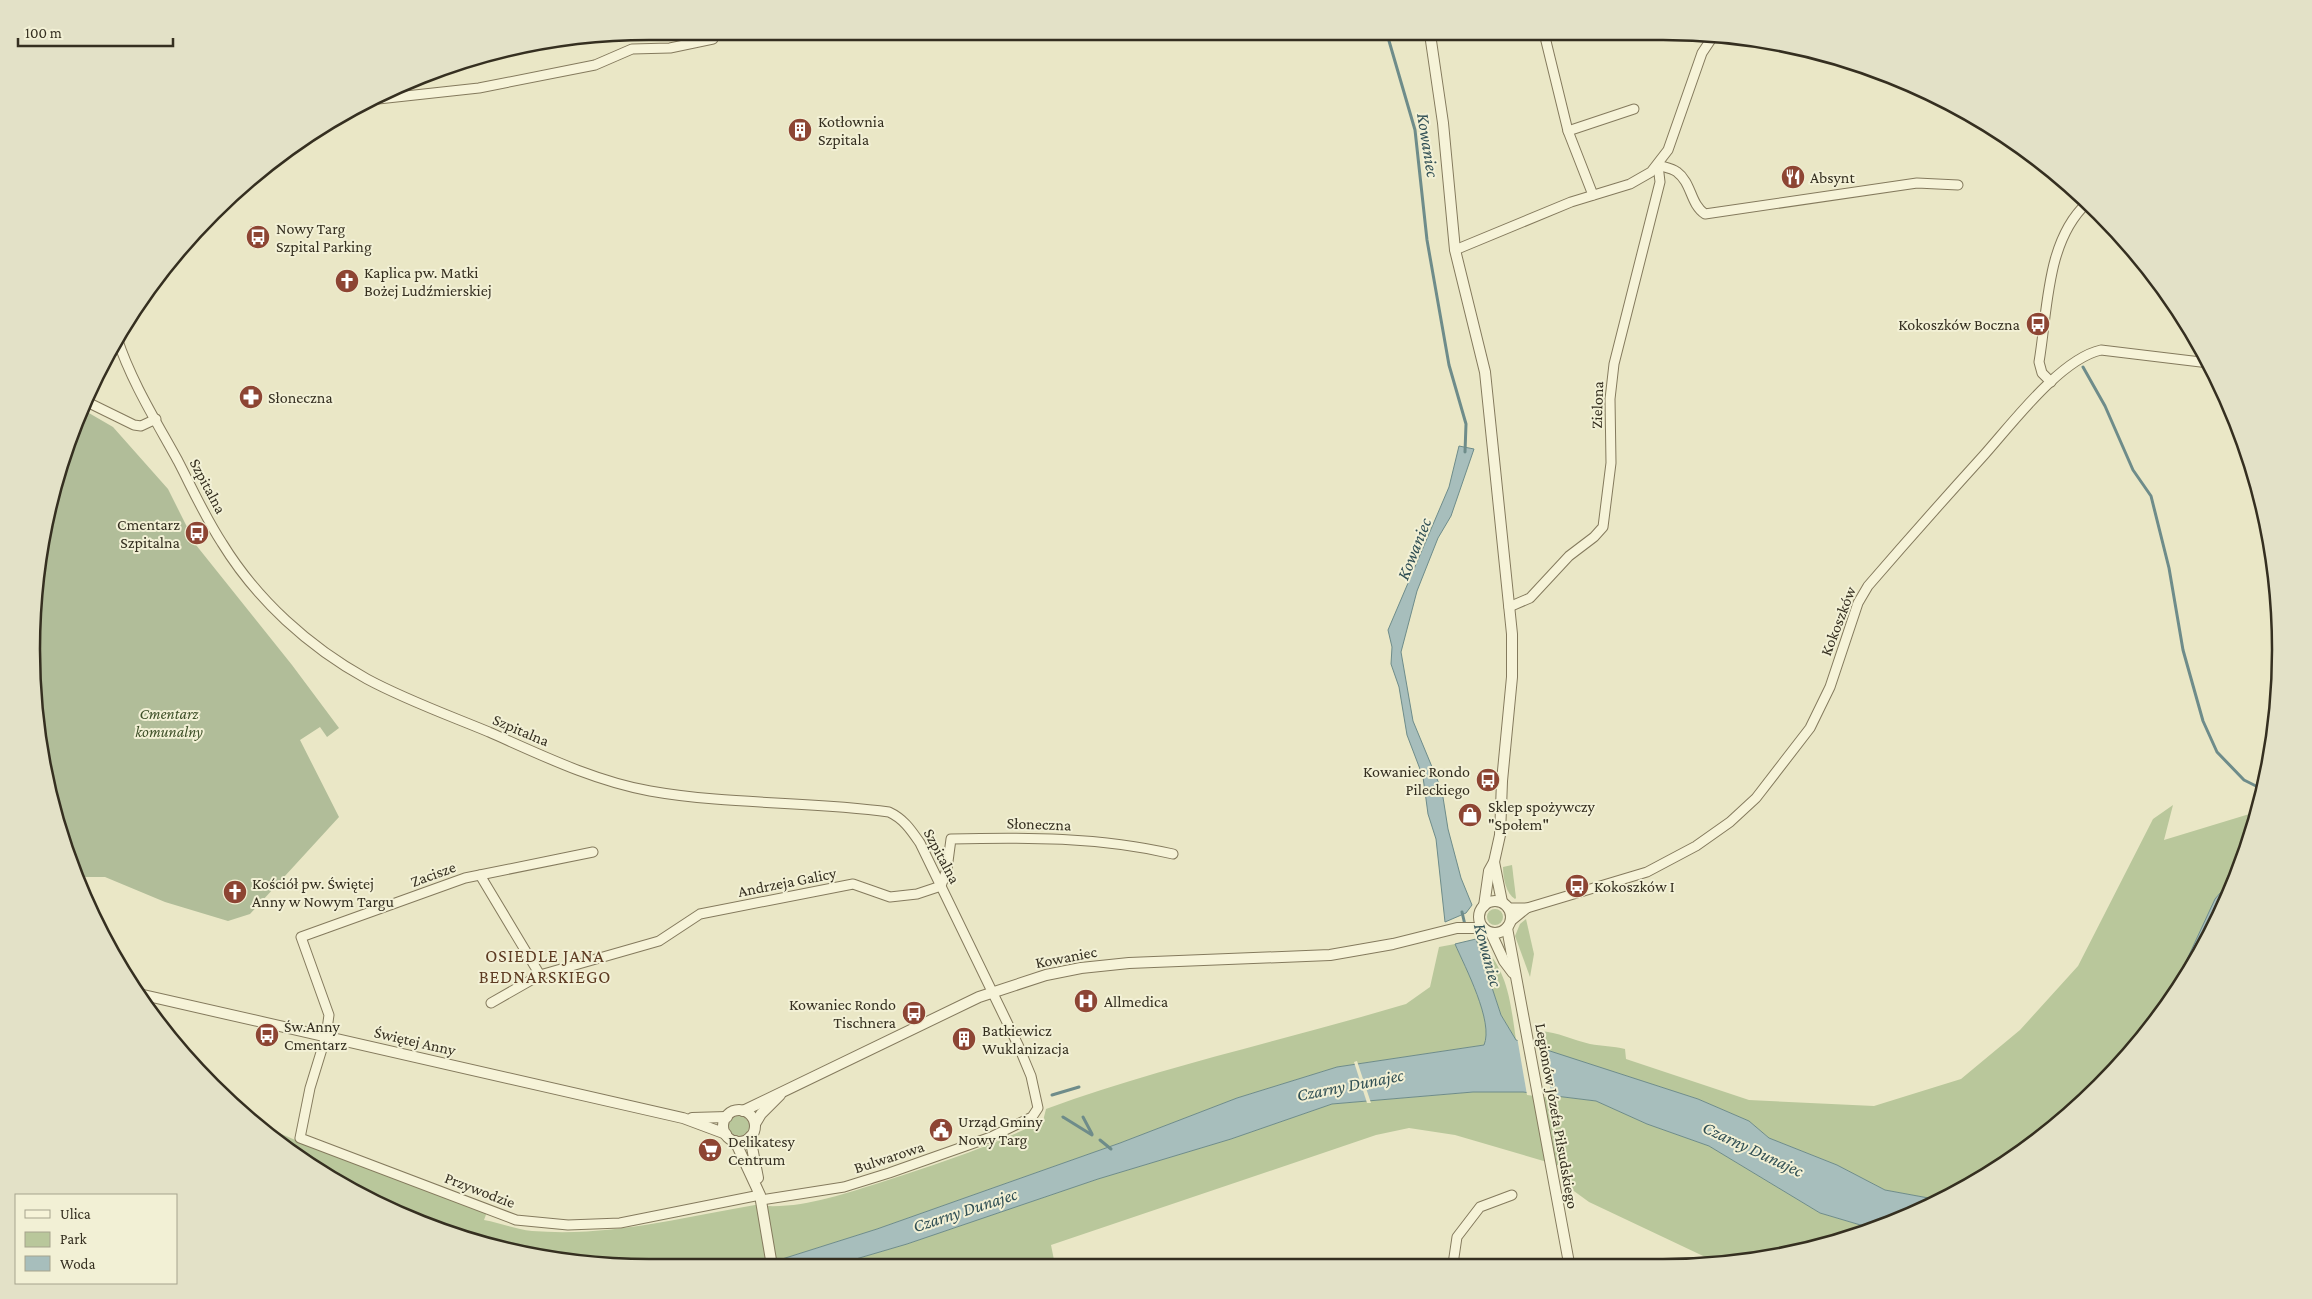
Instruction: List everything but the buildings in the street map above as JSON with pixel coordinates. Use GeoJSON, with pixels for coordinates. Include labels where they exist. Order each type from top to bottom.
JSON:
{"type":"FeatureCollection","features":[{"type":"Feature","properties":{"kind":"street"},"geometry":{"type":"LineString","coordinates":[[392,98],[479,88],[594,65],[632,49],[670,48],[708,40]]}},
{"type":"Feature","properties":{"kind":"street"},"geometry":{"type":"LineString","coordinates":[[1431,40],[1443,123],[1455,250],[1485,372],[1509,607],[1512,677],[1502,781],[1500,835],[1494,862],[1489,871],[1480,920],[1487,930],[1499,933],[1509,925],[1494,862]]}},
{"type":"Feature","properties":{"kind":"street"},"geometry":{"type":"LineString","coordinates":[[1546,40],[1568,131],[1592,195]]}},
{"type":"Feature","properties":{"kind":"street","name":"Zielona"},"geometry":{"type":"LineString","coordinates":[[1455,250],[1592,195],[1642,179],[1658,165],[1668,150],[1702,53],[1710,42]]}},
{"type":"Feature","properties":{"kind":"street"},"geometry":{"type":"LineString","coordinates":[[1568,131],[1634,109]]}},
{"type":"Feature","properties":{"kind":"street"},"geometry":{"type":"LineString","coordinates":[[1658,165],[1677,171],[1689,185],[1698,209],[1705,214],[1918,183],[1958,185]]}},
{"type":"Feature","properties":{"kind":"street","name":"Zielona"},"geometry":{"type":"LineString","coordinates":[[1509,607],[1530,598],[1569,556],[1594,537],[1603,527],[1611,463],[1610,399],[1614,364],[1660,182],[1658,165]]}},
{"type":"Feature","properties":{"kind":"street"},"geometry":{"type":"LineString","coordinates":[[2051,382],[2042,373],[2039,362],[2051,284],[2062,236],[2068,224],[2082,208]]}},
{"type":"Feature","properties":{"kind":"street","name":"Szpitalna"},"geometry":{"type":"LineString","coordinates":[[121,347],[129,368],[222,543],[245,575],[274,608],[300,632],[336,660],[366,678],[572,767],[646,790],[687,797],[890,812],[906,822],[911,830],[941,886],[991,992]]}},
{"type":"Feature","properties":{"kind":"street","name":"Kokoszków"},"geometry":{"type":"LineString","coordinates":[[1505,905],[1527,908],[1612,884],[1656,868],[1712,835],[1756,798],[1790,756],[1820,709],[1858,603],[1868,586],[2026,407],[2051,382],[2086,354],[2101,350],[2199,362]]}},
{"type":"Feature","properties":{"kind":"street"},"geometry":{"type":"LineString","coordinates":[[92,404],[134,425],[141,426],[156,419]]}},
{"type":"Feature","properties":{"kind":"street","name":"Słoneczna"},"geometry":{"type":"LineString","coordinates":[[941,886],[948,869],[950,839],[1018,837],[1129,844],[1173,854]]}},
{"type":"Feature","properties":{"kind":"street","name":"Zacisze"},"geometry":{"type":"LineString","coordinates":[[326,1036],[329,1015],[301,937],[465,878],[593,852]]}},
{"type":"Feature","properties":{"kind":"street"},"geometry":{"type":"LineString","coordinates":[[480,875],[540,975]]}},
{"type":"Feature","properties":{"kind":"street","name":"Andrzeja Galicy"},"geometry":{"type":"LineString","coordinates":[[491,1003],[540,975],[659,940],[700,914],[853,884],[890,897],[917,894],[941,886]]}},
{"type":"Feature","properties":{"kind":"street"},"geometry":{"type":"LineString","coordinates":[[1482,909],[1494,901],[1505,905]]}},
{"type":"Feature","properties":{"kind":"street","name":"Kokoszków"},"geometry":{"type":"LineString","coordinates":[[1509,925],[1527,908]]}},
{"type":"Feature","properties":{"kind":"street","name":"Kowaniec"},"geometry":{"type":"LineString","coordinates":[[1457,928],[1482,909]]}},
{"type":"Feature","properties":{"kind":"street","name":"Legionów Józefa Piłsudskiego"},"geometry":{"type":"LineString","coordinates":[[1509,925],[1514,974],[1525,1018],[1557,1209],[1568,1259]]}},
{"type":"Feature","properties":{"kind":"street","name":"Kowaniec"},"geometry":{"type":"LineString","coordinates":[[743,1111],[991,992],[1046,975],[1096,966],[1330,955],[1385,946],[1457,928],[1487,930]]}},
{"type":"Feature","properties":{"kind":"street","name":"Legionów Józefa Piłsudskiego"},"geometry":{"type":"LineString","coordinates":[[1487,930],[1504,961],[1514,974]]}},
{"type":"Feature","properties":{"kind":"street","name":"Bulwarowa"},"geometry":{"type":"LineString","coordinates":[[760,1197],[844,1187],[971,1146],[1032,1117],[1038,1108],[1031,1076],[991,992]]}},
{"type":"Feature","properties":{"kind":"street","name":"Świętej Anny"},"geometry":{"type":"LineString","coordinates":[[149,996],[683,1118],[726,1134]]}},
{"type":"Feature","properties":{"kind":"street","name":"Przywodzie"},"geometry":{"type":"LineString","coordinates":[[326,1036],[310,1088],[300,1138],[516,1220],[568,1225],[620,1222],[760,1197]]}},
{"type":"Feature","properties":{"kind":"street","name":"Kowaniec"},"geometry":{"type":"LineString","coordinates":[[755,1124],[767,1107],[790,1087]]}},
{"type":"Feature","properties":{"kind":"street"},"geometry":{"type":"LineString","coordinates":[[735,1141],[743,1141],[750,1138],[754,1131],[755,1124],[751,1115],[743,1111],[733,1112],[727,1117],[724,1125],[726,1134],[735,1141],[760,1197]]}},
{"type":"Feature","properties":{"kind":"street","name":"Świętej Anny"},"geometry":{"type":"LineString","coordinates":[[683,1118],[727,1117]]}},
{"type":"Feature","properties":{"kind":"street"},"geometry":{"type":"LineString","coordinates":[[750,1138],[771,1259]]}},
{"type":"Feature","properties":{"kind":"street"},"geometry":{"type":"LineString","coordinates":[[1454,1259],[1457,1237],[1480,1207],[1512,1195]]}},
{"type":"Feature","properties":{"kind":"green space","name":"Cmentarz komunalny"},"geometry":{"type":"Polygon","coordinates":[[[88,412],[113,427],[168,489],[196,545],[292,665],[339,728],[327,737],[320,727],[300,740],[339,817],[250,914],[228,921],[165,902],[105,877],[84,877],[72,845],[52,768],[45,729],[41,689],[41,610],[45,570],[61,492],[72,454],[88,412]]]}},
{"type":"Feature","properties":{"kind":"green space"},"geometry":{"type":"Polygon","coordinates":[[[2173,805],[2164,840],[2249,814],[2226,883],[2215,899],[2188,957],[2146,1021],[2121,1051],[2064,1108],[2034,1133],[2001,1156],[1928,1198],[1885,1190],[1837,1165],[1769,1138],[1749,1121],[1698,1099],[1543,1049],[1540,1031],[1559,1034],[1590,1044],[1625,1049],[1626,1059],[1749,1100],[1874,1106],[1961,1079],[2020,1030],[2078,966],[2153,819],[2173,805]]]}},
{"type":"Feature","properties":{"kind":"green space"},"geometry":{"type":"Polygon","coordinates":[[[1512,865],[1515,899],[1507,889],[1503,872],[1503,867],[1512,865]]]}},
{"type":"Feature","properties":{"kind":"green space"},"geometry":{"type":"Polygon","coordinates":[[[1492,909],[1498,909],[1503,914],[1501,923],[1492,925],[1487,920],[1487,914],[1492,909]]]}},
{"type":"Feature","properties":{"kind":"green space"},"geometry":{"type":"Polygon","coordinates":[[[1526,919],[1534,954],[1530,977],[1515,936],[1520,924],[1526,919]]]}},
{"type":"Feature","properties":{"kind":"green space"},"geometry":{"type":"Polygon","coordinates":[[[1476,939],[1495,961],[1506,985],[1516,1040],[1501,1015],[1476,939]]]}},
{"type":"Feature","properties":{"kind":"green space"},"geometry":{"type":"Polygon","coordinates":[[[1455,944],[1482,1009],[1486,1035],[1484,1045],[1337,1067],[1237,1098],[1120,1143],[877,1229],[782,1259],[610,1258],[570,1254],[492,1238],[416,1213],[380,1196],[311,1156],[277,1132],[487,1212],[484,1220],[532,1231],[561,1232],[617,1229],[755,1205],[787,1206],[803,1204],[882,1182],[984,1147],[1043,1121],[1046,1109],[1090,1094],[1180,1066],[1406,1004],[1430,987],[1439,947],[1455,944]]]}},
{"type":"Feature","properties":{"kind":"green space"},"geometry":{"type":"Polygon","coordinates":[[[1473,1092],[1523,1092],[1596,1101],[1647,1124],[1709,1146],[1820,1213],[1862,1225],[1781,1247],[1706,1258],[1589,1202],[1567,1186],[1564,1167],[1455,1135],[1409,1128],[1376,1135],[1051,1245],[1054,1259],[856,1259],[907,1244],[1098,1179],[1231,1139],[1332,1104],[1473,1092]]]}},
{"type":"Feature","properties":{"kind":"green space"},"geometry":{"type":"Polygon","coordinates":[[[739,1116],[746,1119],[749,1126],[746,1133],[739,1136],[732,1133],[729,1126],[732,1119],[739,1116]]]}},
{"type":"Feature","properties":{"kind":"water"},"geometry":{"type":"Polygon","coordinates":[[[1459,446],[1474,449],[1451,516],[1438,538],[1417,591],[1401,652],[1413,721],[1442,791],[1448,829],[1461,878],[1472,905],[1466,913],[1445,922],[1436,839],[1428,814],[1423,777],[1407,735],[1399,687],[1391,664],[1392,647],[1388,630],[1449,487],[1459,446]]]}},
{"type":"Feature","properties":{"kind":"water"},"geometry":{"type":"Polygon","coordinates":[[[2223,890],[2188,957],[2215,899],[2223,890]]]}},
{"type":"Feature","properties":{"kind":"water","name":"Czarny Dunajec"},"geometry":{"type":"Polygon","coordinates":[[[1476,939],[1501,1015],[1516,1040],[1698,1099],[1749,1121],[1769,1138],[1837,1165],[1885,1190],[1928,1198],[1896,1213],[1862,1225],[1820,1213],[1709,1146],[1647,1124],[1596,1101],[1523,1092],[1473,1092],[1332,1104],[1231,1139],[1098,1179],[907,1244],[856,1259],[782,1259],[877,1229],[1120,1143],[1237,1098],[1337,1067],[1484,1045],[1486,1035],[1482,1009],[1455,944],[1476,939]]]}},
{"type":"Feature","properties":{"kind":"pier"},"geometry":{"type":"Polygon","coordinates":[[[1517,1037],[1543,1046],[1552,1098],[1527,1095],[1517,1037]]]}},
{"type":"Feature","properties":{"kind":"pier"},"geometry":{"type":"Polygon","coordinates":[[[1357,1061],[1371,1103],[1367,1103],[1354,1062],[1357,1061]]]}},
{"type":"Feature","properties":{"kind":"waterway","name":"Kowaniec"},"geometry":{"type":"LineString","coordinates":[[1389,40],[1415,130],[1427,240],[1449,365],[1466,424],[1465,452]]}},
{"type":"Feature","properties":{"kind":"waterway"},"geometry":{"type":"LineString","coordinates":[[2083,367],[2105,406],[2133,470],[2151,496],[2169,568],[2183,650],[2203,721],[2217,752],[2244,780],[2256,786]]}},
{"type":"Feature","properties":{"kind":"waterway","name":"Kowaniec"},"geometry":{"type":"LineString","coordinates":[[1462,912],[1465,925]]}},
{"type":"Feature","properties":{"kind":"waterway"},"geometry":{"type":"LineString","coordinates":[[1052,1095],[1079,1087]]}},
{"type":"Feature","properties":{"kind":"waterway"},"geometry":{"type":"LineString","coordinates":[[1063,1117],[1092,1135]]}},
{"type":"Feature","properties":{"kind":"waterway"},"geometry":{"type":"LineString","coordinates":[[1083,1117],[1092,1134]]}},
{"type":"Feature","properties":{"kind":"waterway"},"geometry":{"type":"LineString","coordinates":[[1100,1140],[1111,1149]]}},
{"type":"Feature","properties":{"kind":"place","name":"Kotłownia Szpitala"},"geometry":{"type":"Point","coordinates":[800,130]}},
{"type":"Feature","properties":{"kind":"place","name":"Absynt"},"geometry":{"type":"Point","coordinates":[1793,177]}},
{"type":"Feature","properties":{"kind":"place","name":"Nowy Targ Szpital Parking"},"geometry":{"type":"Point","coordinates":[258,237]}},
{"type":"Feature","properties":{"kind":"place","name":"Kaplica pw. Matki Bożej Ludźmierskiej"},"geometry":{"type":"Point","coordinates":[347,281]}},
{"type":"Feature","properties":{"kind":"place","name":"Kokoszków Boczna"},"geometry":{"type":"Point","coordinates":[2038,324]}},
{"type":"Feature","properties":{"kind":"place","name":"Słoneczna"},"geometry":{"type":"Point","coordinates":[251,397]}},
{"type":"Feature","properties":{"kind":"place","name":"Cmentarz Szpitalna"},"geometry":{"type":"Point","coordinates":[197,533]}},
{"type":"Feature","properties":{"kind":"place","name":"Kowaniec Rondo Pileckiego"},"geometry":{"type":"Point","coordinates":[1488,780]}},
{"type":"Feature","properties":{"kind":"place","name":"Sklep spożywczy \"Społem\""},"geometry":{"type":"Point","coordinates":[1470,815]}},
{"type":"Feature","properties":{"kind":"place","name":"Kokoszków I"},"geometry":{"type":"Point","coordinates":[1577,886]}},
{"type":"Feature","properties":{"kind":"place","name":"Kościół pw. Świętej Anny w Nowym Targu"},"geometry":{"type":"Point","coordinates":[235,892]}},
{"type":"Feature","properties":{"kind":"place","name":"Allmedica"},"geometry":{"type":"Point","coordinates":[1086,1001]}},
{"type":"Feature","properties":{"kind":"place","name":"Kowaniec Rondo Tischnera"},"geometry":{"type":"Point","coordinates":[914,1013]}},
{"type":"Feature","properties":{"kind":"place","name":"Św.Anny Cmentarz"},"geometry":{"type":"Point","coordinates":[267,1035]}},
{"type":"Feature","properties":{"kind":"place","name":"Batkiewicz Wuklanizacja"},"geometry":{"type":"Point","coordinates":[964,1039]}},
{"type":"Feature","properties":{"kind":"place","name":"Urząd Gminy Nowy Targ"},"geometry":{"type":"Point","coordinates":[941,1130]}},
{"type":"Feature","properties":{"kind":"place","name":"Delikatesy Centrum"},"geometry":{"type":"Point","coordinates":[710,1150]}},
{"type":"Feature","properties":{"kind":"district","name":"OSIEDLE JANA BEDNARSKIEGO"},"geometry":{"type":"Point","coordinates":[545,966]}}]}
